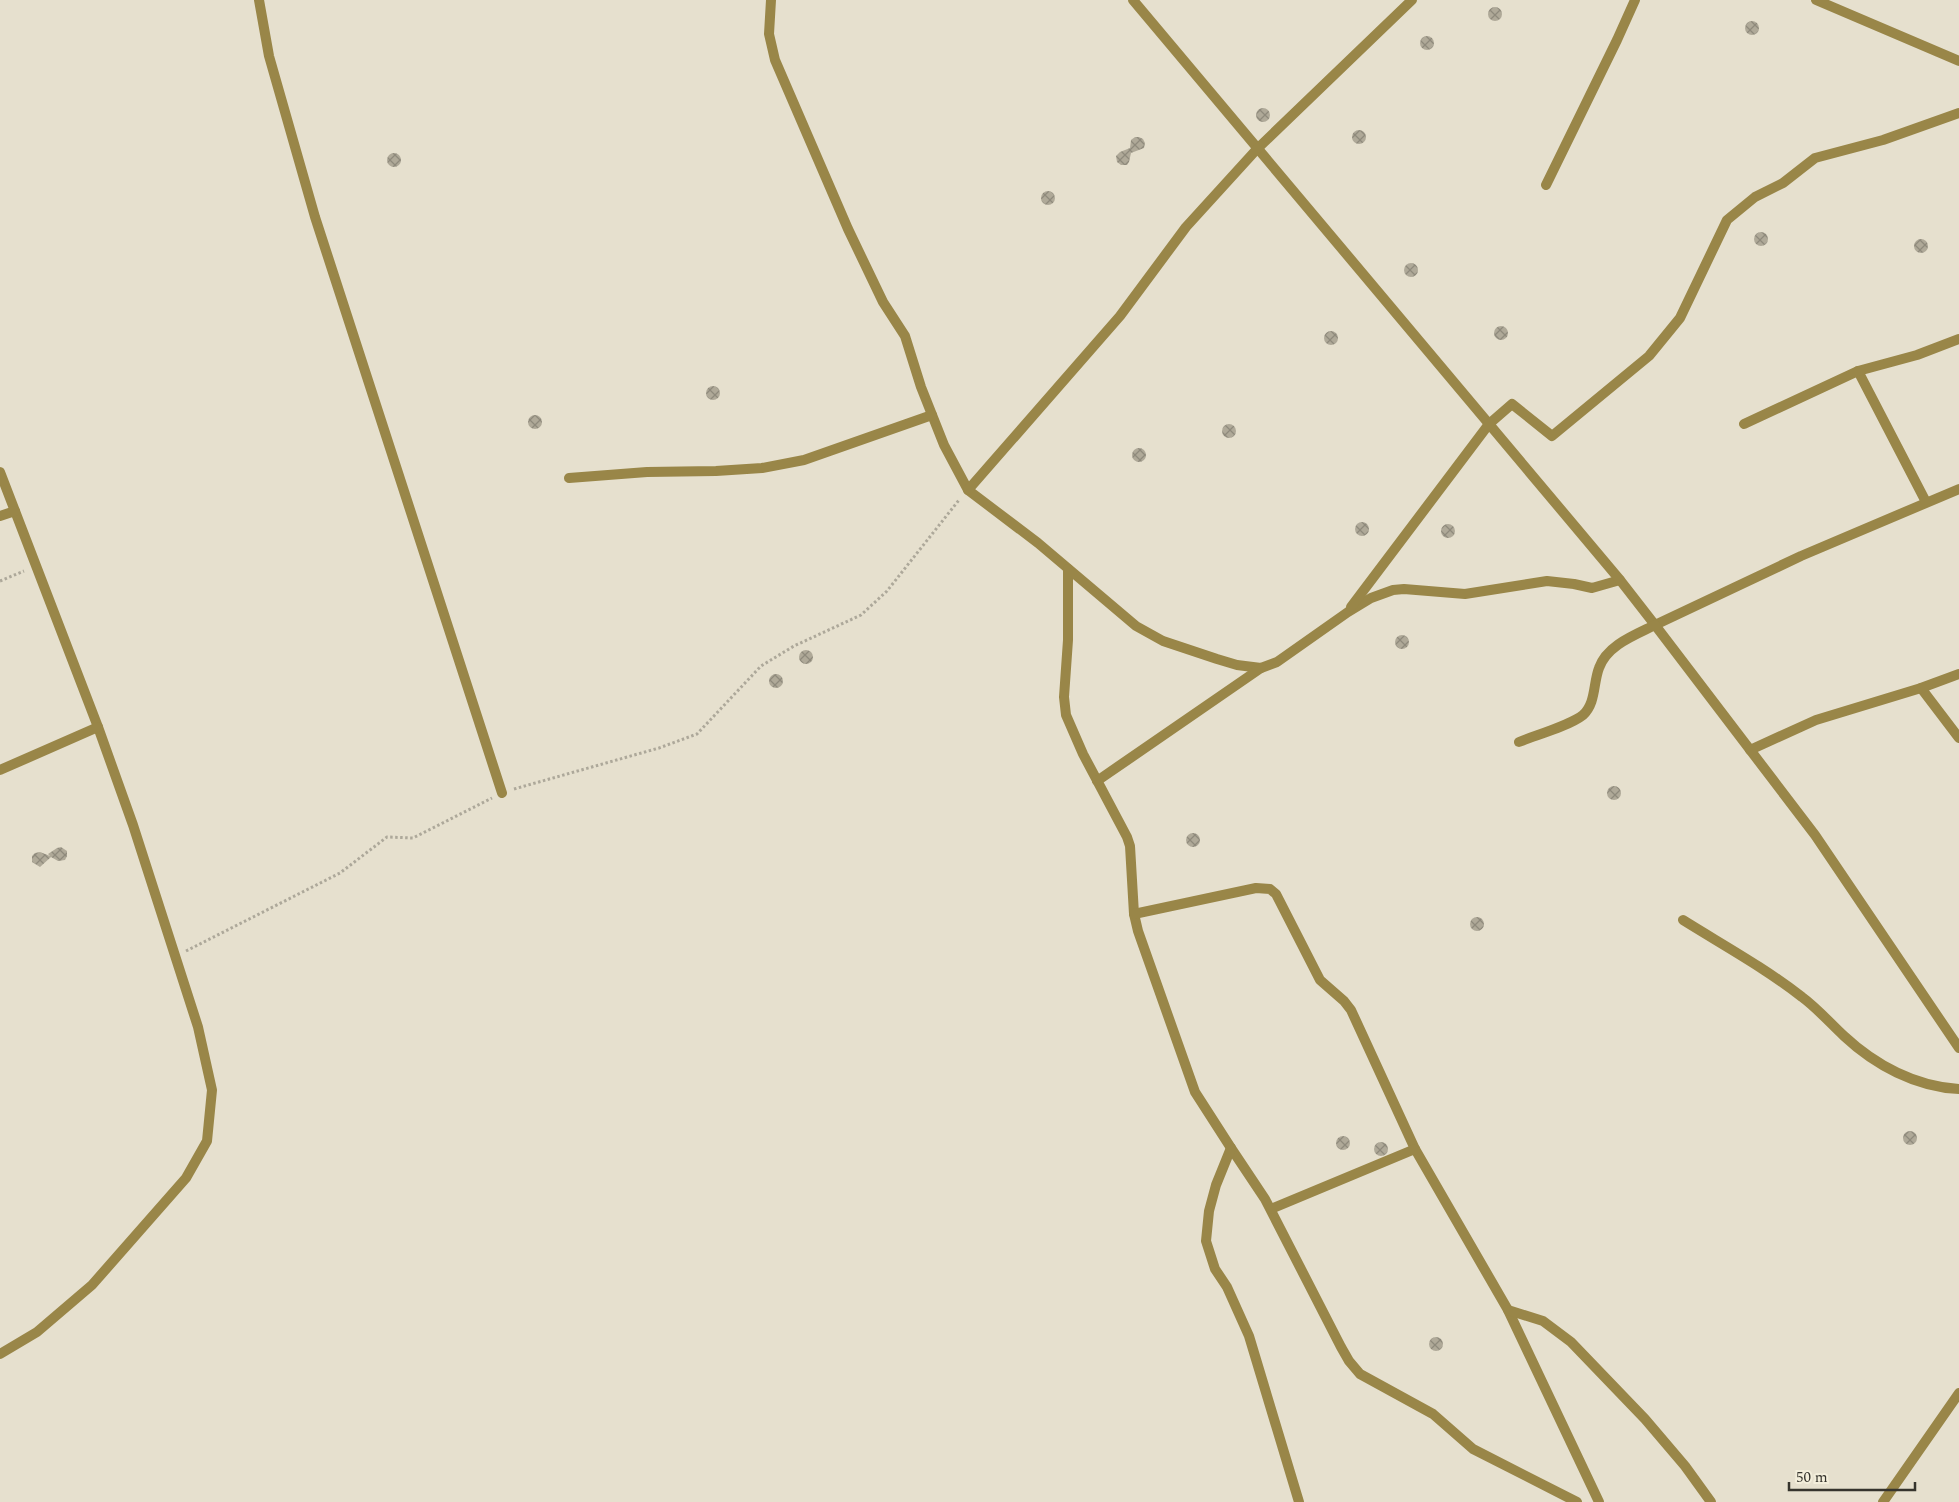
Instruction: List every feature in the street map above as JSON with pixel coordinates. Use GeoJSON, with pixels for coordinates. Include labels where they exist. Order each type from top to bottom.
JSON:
{"type":"FeatureCollection","features":[{"type":"Feature","properties":{"kind":"street"},"geometry":{"type":"LineString","coordinates":[[260,0],[269,56],[315,217],[502,793]]}},
{"type":"Feature","properties":{"kind":"street"},"geometry":{"type":"LineString","coordinates":[[770,0],[769,34],[775,60],[848,229],[882,302],[905,336],[921,387],[944,446],[968,490],[995,508],[1136,626],[1163,641],[1237,665],[1261,668]]}},
{"type":"Feature","properties":{"kind":"street"},"geometry":{"type":"LineString","coordinates":[[1133,0],[1655,624],[1814,835],[1959,1048]]}},
{"type":"Feature","properties":{"kind":"street"},"geometry":{"type":"LineString","coordinates":[[968,490],[1120,316],[1186,227],[1257,149],[1412,0]]}},
{"type":"Feature","properties":{"kind":"street"},"geometry":{"type":"LineString","coordinates":[[1546,185],[1635,0]]}},
{"type":"Feature","properties":{"kind":"street"},"geometry":{"type":"LineString","coordinates":[[1816,0],[1959,61]]}},
{"type":"Feature","properties":{"kind":"street"},"geometry":{"type":"LineString","coordinates":[[1348,612],[1488,424],[1512,404],[1552,436],[1650,356],[1680,318],[1727,220],[1755,197],[1783,183],[1815,158],[1883,140],[1959,113]]}},
{"type":"Feature","properties":{"kind":"street"},"geometry":{"type":"LineString","coordinates":[[1744,424],[1858,371],[1917,355],[1959,339]]}},
{"type":"Feature","properties":{"kind":"street"},"geometry":{"type":"LineString","coordinates":[[1858,371],[1926,502]]}},
{"type":"Feature","properties":{"kind":"street"},"geometry":{"type":"LineString","coordinates":[[569,478],[647,472],[762,468],[804,460],[932,415]]}},
{"type":"Feature","properties":{"kind":"street"},"geometry":{"type":"LineString","coordinates":[[0,472],[98,727],[133,825],[198,1027],[212,1090],[206,1141],[186,1178],[92,1285],[37,1332],[0,1354]]}},
{"type":"Feature","properties":{"kind":"street"},"geometry":{"type":"LineString","coordinates":[[1519,742],[1571,721],[1583,714],[1591,704],[1599,667],[1609,653],[1620,643],[1655,624],[1801,556],[1959,488]]}},
{"type":"Feature","properties":{"kind":"street"},"geometry":{"type":"LineString","coordinates":[[0,516],[15,510]]}},
{"type":"Feature","properties":{"kind":"street"},"geometry":{"type":"LineString","coordinates":[[1068,569],[1068,640],[1064,706],[1068,722],[1127,837],[1130,846],[1134,914],[1138,931],[1195,1092],[1271,1209],[1349,1362],[1360,1374],[1433,1414],[1473,1449],[1577,1502]]}},
{"type":"Feature","properties":{"kind":"street"},"geometry":{"type":"LineString","coordinates":[[1097,781],[1261,668],[1277,662],[1371,598],[1393,590],[1404,589],[1465,594],[1547,581],[1592,588],[1620,580]]}},
{"type":"Feature","properties":{"kind":"street"},"geometry":{"type":"LineString","coordinates":[[1750,750],[1816,720],[1921,688],[1959,674]]}},
{"type":"Feature","properties":{"kind":"street"},"geometry":{"type":"LineString","coordinates":[[1921,688],[1959,738]]}},
{"type":"Feature","properties":{"kind":"street"},"geometry":{"type":"LineString","coordinates":[[0,770],[98,727]]}},
{"type":"Feature","properties":{"kind":"street"},"geometry":{"type":"LineString","coordinates":[[1134,914],[1256,888],[1270,889],[1276,894],[1320,980],[1344,1001],[1351,1010],[1415,1149],[1508,1310],[1598,1502]]}},
{"type":"Feature","properties":{"kind":"street"},"geometry":{"type":"LineString","coordinates":[[1684,920],[1804,998],[1845,1038],[1881,1065],[1911,1079],[1947,1089],[1959,1089]]}},
{"type":"Feature","properties":{"kind":"street"},"geometry":{"type":"LineString","coordinates":[[1230,1148],[1216,1185],[1206,1241],[1215,1269],[1227,1287],[1249,1336],[1299,1502]]}},
{"type":"Feature","properties":{"kind":"street"},"geometry":{"type":"LineString","coordinates":[[1271,1209],[1415,1149]]}},
{"type":"Feature","properties":{"kind":"street"},"geometry":{"type":"LineString","coordinates":[[1508,1310],[1543,1321],[1571,1342],[1645,1419],[1685,1466],[1711,1502]]}},
{"type":"Feature","properties":{"kind":"street"},"geometry":{"type":"LineString","coordinates":[[1883,1502],[1959,1393]]}},
{"type":"Feature","properties":{"kind":"path"},"geometry":{"type":"LineString","coordinates":[[175,956],[340,873],[387,837],[413,838],[502,793],[659,748],[697,734],[761,666],[794,646],[861,615],[887,591],[968,490]]}},
{"type":"Feature","properties":{"kind":"path"},"geometry":{"type":"LineString","coordinates":[[0,581],[36,567]]}},
{"type":"Feature","properties":{"kind":"building"},"geometry":{"type":"Polygon","coordinates":[[[1492,7],[1498,7],[1502,14],[1498,21],[1492,21],[1488,17],[1488,11],[1492,7]]]}},
{"type":"Feature","properties":{"kind":"building"},"geometry":{"type":"Polygon","coordinates":[[[1749,21],[1755,21],[1759,28],[1755,35],[1749,35],[1745,31],[1745,25],[1749,21]]]}},
{"type":"Feature","properties":{"kind":"building"},"geometry":{"type":"Polygon","coordinates":[[[1424,36],[1430,36],[1434,43],[1430,50],[1424,50],[1420,46],[1420,40],[1424,36]]]}},
{"type":"Feature","properties":{"kind":"building"},"geometry":{"type":"Polygon","coordinates":[[[1260,108],[1266,108],[1270,115],[1266,122],[1260,122],[1256,118],[1256,112],[1260,108]]]}},
{"type":"Feature","properties":{"kind":"building"},"geometry":{"type":"Polygon","coordinates":[[[1356,130],[1362,130],[1366,137],[1362,144],[1356,144],[1352,140],[1352,134],[1356,130]]]}},
{"type":"Feature","properties":{"kind":"building"},"geometry":{"type":"Polygon","coordinates":[[[1135,137],[1143,139],[1145,143],[1144,148],[1131,153],[1127,165],[1121,165],[1117,162],[1116,156],[1130,148],[1131,140],[1135,137]]]}},
{"type":"Feature","properties":{"kind":"building"},"geometry":{"type":"Polygon","coordinates":[[[391,153],[397,153],[401,160],[397,167],[391,167],[387,163],[387,157],[391,153]]]}},
{"type":"Feature","properties":{"kind":"building"},"geometry":{"type":"Polygon","coordinates":[[[1045,191],[1051,191],[1055,198],[1051,205],[1045,205],[1041,201],[1041,195],[1045,191]]]}},
{"type":"Feature","properties":{"kind":"building"},"geometry":{"type":"Polygon","coordinates":[[[1758,232],[1764,232],[1768,239],[1764,246],[1758,246],[1754,242],[1754,236],[1758,232]]]}},
{"type":"Feature","properties":{"kind":"building"},"geometry":{"type":"Polygon","coordinates":[[[1918,239],[1924,239],[1928,246],[1924,253],[1918,253],[1914,249],[1914,243],[1918,239]]]}},
{"type":"Feature","properties":{"kind":"building"},"geometry":{"type":"Polygon","coordinates":[[[1408,263],[1414,263],[1418,270],[1414,277],[1408,277],[1404,273],[1404,267],[1408,263]]]}},
{"type":"Feature","properties":{"kind":"building"},"geometry":{"type":"Polygon","coordinates":[[[1498,326],[1504,326],[1508,333],[1504,340],[1498,340],[1494,336],[1494,330],[1498,326]]]}},
{"type":"Feature","properties":{"kind":"building"},"geometry":{"type":"Polygon","coordinates":[[[1328,331],[1334,331],[1338,338],[1334,345],[1328,345],[1324,341],[1324,335],[1328,331]]]}},
{"type":"Feature","properties":{"kind":"building"},"geometry":{"type":"Polygon","coordinates":[[[710,386],[716,386],[720,393],[716,400],[710,400],[706,396],[706,390],[710,386]]]}},
{"type":"Feature","properties":{"kind":"building"},"geometry":{"type":"Polygon","coordinates":[[[532,415],[538,415],[542,422],[538,429],[532,429],[528,425],[528,419],[532,415]]]}},
{"type":"Feature","properties":{"kind":"building"},"geometry":{"type":"Polygon","coordinates":[[[1226,424],[1232,424],[1236,431],[1232,438],[1226,438],[1222,434],[1222,428],[1226,424]]]}},
{"type":"Feature","properties":{"kind":"building"},"geometry":{"type":"Polygon","coordinates":[[[1136,448],[1142,448],[1146,455],[1142,462],[1136,462],[1132,458],[1132,452],[1136,448]]]}},
{"type":"Feature","properties":{"kind":"building"},"geometry":{"type":"Polygon","coordinates":[[[1359,522],[1365,522],[1369,529],[1365,536],[1359,536],[1355,532],[1355,526],[1359,522]]]}},
{"type":"Feature","properties":{"kind":"building"},"geometry":{"type":"Polygon","coordinates":[[[1445,524],[1451,524],[1455,531],[1451,538],[1445,538],[1441,534],[1441,528],[1445,524]]]}},
{"type":"Feature","properties":{"kind":"building"},"geometry":{"type":"Polygon","coordinates":[[[1399,635],[1405,635],[1409,642],[1405,649],[1399,649],[1395,645],[1395,639],[1399,635]]]}},
{"type":"Feature","properties":{"kind":"building"},"geometry":{"type":"Polygon","coordinates":[[[803,650],[809,650],[813,657],[809,664],[803,664],[799,660],[799,654],[803,650]]]}},
{"type":"Feature","properties":{"kind":"building"},"geometry":{"type":"Polygon","coordinates":[[[773,674],[779,674],[783,681],[779,688],[773,688],[769,684],[769,678],[773,674]]]}},
{"type":"Feature","properties":{"kind":"building"},"geometry":{"type":"Polygon","coordinates":[[[1611,786],[1617,786],[1621,793],[1617,800],[1611,800],[1607,796],[1607,790],[1611,786]]]}},
{"type":"Feature","properties":{"kind":"building"},"geometry":{"type":"Polygon","coordinates":[[[1190,833],[1196,833],[1200,840],[1196,847],[1190,847],[1186,843],[1186,837],[1190,833]]]}},
{"type":"Feature","properties":{"kind":"building"},"geometry":{"type":"Polygon","coordinates":[[[61,847],[67,851],[65,860],[58,861],[51,857],[40,867],[32,862],[32,856],[35,853],[40,852],[50,856],[48,854],[61,847]]]}},
{"type":"Feature","properties":{"kind":"building"},"geometry":{"type":"Polygon","coordinates":[[[1474,917],[1480,917],[1484,924],[1480,931],[1474,931],[1470,927],[1470,921],[1474,917]]]}},
{"type":"Feature","properties":{"kind":"building"},"geometry":{"type":"Polygon","coordinates":[[[1907,1131],[1913,1131],[1917,1138],[1913,1145],[1907,1145],[1903,1141],[1903,1135],[1907,1131]]]}},
{"type":"Feature","properties":{"kind":"building"},"geometry":{"type":"Polygon","coordinates":[[[1340,1136],[1346,1136],[1350,1143],[1346,1150],[1340,1150],[1336,1146],[1336,1140],[1340,1136]]]}},
{"type":"Feature","properties":{"kind":"building"},"geometry":{"type":"Polygon","coordinates":[[[1381,1142],[1386,1144],[1388,1149],[1386,1154],[1381,1156],[1376,1154],[1374,1149],[1376,1144],[1381,1142]]]}},
{"type":"Feature","properties":{"kind":"building"},"geometry":{"type":"Polygon","coordinates":[[[1433,1337],[1439,1337],[1443,1344],[1439,1351],[1433,1351],[1429,1347],[1429,1341],[1433,1337]]]}}]}
